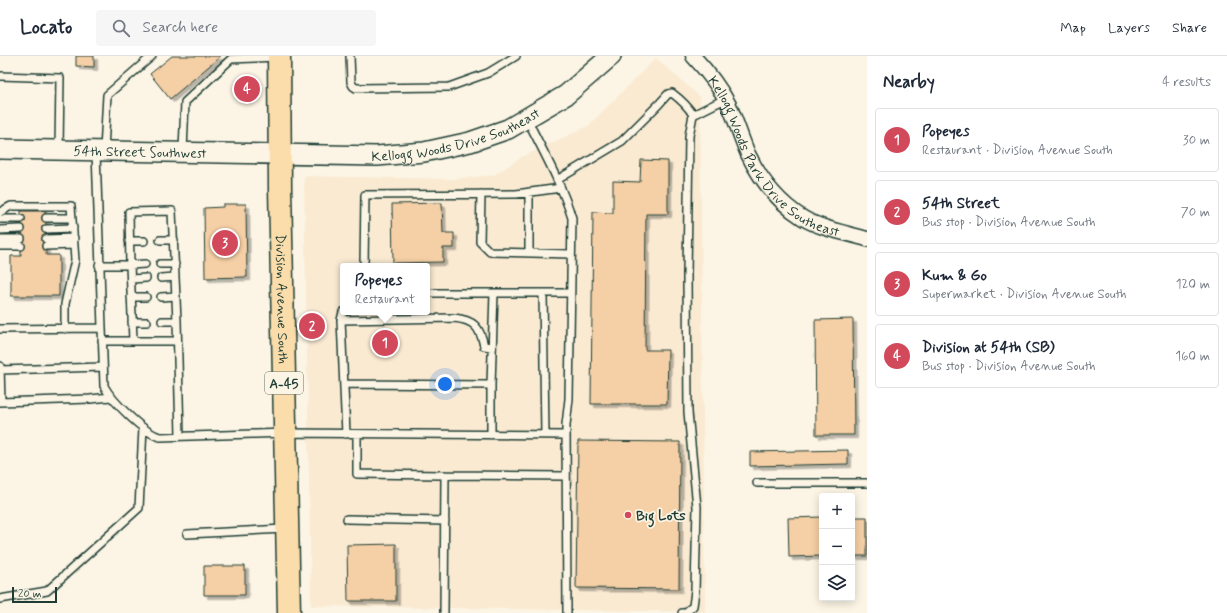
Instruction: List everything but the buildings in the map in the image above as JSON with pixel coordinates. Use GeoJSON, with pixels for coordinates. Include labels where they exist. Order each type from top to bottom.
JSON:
{"type":"FeatureCollection","features":[{"type":"Feature","properties":{"kind":"main road","name":"Division Avenue South"},"geometry":{"type":"LineString","coordinates":[[279,56],[289,613]]}},
{"type":"Feature","properties":{"kind":"main road","name":"Kellogg Woods Drive Southeast"},"geometry":{"type":"LineString","coordinates":[[280,154],[377,156],[424,152],[470,142],[508,129],[566,95],[611,56]]}},
{"type":"Feature","properties":{"kind":"main road","name":"54th Street Southwest"},"geometry":{"type":"LineString","coordinates":[[0,149],[100,152],[280,154]]}},
{"type":"Feature","properties":{"kind":"street","name":"Kellogg Woods Park Drive Southeast"},"geometry":{"type":"LineString","coordinates":[[693,56],[712,75],[725,99],[748,155],[763,179],[780,200],[804,218],[833,230],[867,239]]}},
{"type":"Feature","properties":{"kind":"lane"},"geometry":{"type":"LineString","coordinates":[[152,56],[107,95],[100,152],[99,265],[104,386],[111,397],[143,428],[160,437],[285,433],[566,435]]}},
{"type":"Feature","properties":{"kind":"lane"},"geometry":{"type":"LineString","coordinates":[[183,153],[185,102],[231,58],[279,56]]}},
{"type":"Feature","properties":{"kind":"lane"},"geometry":{"type":"LineString","coordinates":[[350,56],[351,82],[356,88],[449,86],[488,73],[516,56]]}},
{"type":"Feature","properties":{"kind":"lane"},"geometry":{"type":"LineString","coordinates":[[0,76],[60,78],[59,151]]}},
{"type":"Feature","properties":{"kind":"lane"},"geometry":{"type":"LineString","coordinates":[[557,180],[622,140],[668,94],[672,93],[689,109],[692,115],[688,136],[686,275],[688,412],[698,507],[695,591],[693,606],[685,613],[682,613]]}},
{"type":"Feature","properties":{"kind":"lane"},"geometry":{"type":"LineString","coordinates":[[692,115],[725,99]]}},
{"type":"Feature","properties":{"kind":"lane"},"geometry":{"type":"LineString","coordinates":[[527,118],[561,188],[572,218],[569,399],[566,435],[567,613]]}},
{"type":"Feature","properties":{"kind":"lane"},"geometry":{"type":"LineString","coordinates":[[364,263],[364,194],[516,194],[561,188]]}},
{"type":"Feature","properties":{"kind":"lane"},"geometry":{"type":"LineString","coordinates":[[528,254],[529,192]]}},
{"type":"Feature","properties":{"kind":"lane"},"geometry":{"type":"LineString","coordinates":[[481,194],[480,242],[490,252],[571,254]]}},
{"type":"Feature","properties":{"kind":"lane"},"geometry":{"type":"LineString","coordinates":[[0,212],[11,206],[71,206],[75,260],[65,304],[65,328]]}},
{"type":"Feature","properties":{"kind":"lane"},"geometry":{"type":"LineString","coordinates":[[132,341],[129,212],[172,211],[180,436]]}},
{"type":"Feature","properties":{"kind":"lane"},"geometry":{"type":"LineString","coordinates":[[46,218],[72,218]]}},
{"type":"Feature","properties":{"kind":"lane"},"geometry":{"type":"LineString","coordinates":[[0,219],[21,219]]}},
{"type":"Feature","properties":{"kind":"lane"},"geometry":{"type":"LineString","coordinates":[[46,229],[73,228]]}},
{"type":"Feature","properties":{"kind":"lane"},"geometry":{"type":"LineString","coordinates":[[0,230],[21,229]]}},
{"type":"Feature","properties":{"kind":"lane"},"geometry":{"type":"LineString","coordinates":[[0,239],[21,242],[0,246]]}},
{"type":"Feature","properties":{"kind":"lane"},"geometry":{"type":"LineString","coordinates":[[160,240],[174,240]]}},
{"type":"Feature","properties":{"kind":"lane"},"geometry":{"type":"LineString","coordinates":[[129,241],[144,241]]}},
{"type":"Feature","properties":{"kind":"lane"},"geometry":{"type":"LineString","coordinates":[[46,242],[74,242]]}},
{"type":"Feature","properties":{"kind":"lane"},"geometry":{"type":"LineString","coordinates":[[99,265],[145,264]]}},
{"type":"Feature","properties":{"kind":"lane"},"geometry":{"type":"LineString","coordinates":[[160,264],[175,264]]}},
{"type":"Feature","properties":{"kind":"lane"},"geometry":{"type":"LineString","coordinates":[[161,278],[175,277]]}},
{"type":"Feature","properties":{"kind":"lane"},"geometry":{"type":"LineString","coordinates":[[130,279],[146,278]]}},
{"type":"Feature","properties":{"kind":"lane"},"geometry":{"type":"LineString","coordinates":[[430,293],[570,293]]}},
{"type":"Feature","properties":{"kind":"lane"},"geometry":{"type":"LineString","coordinates":[[491,435],[494,293]]}},
{"type":"Feature","properties":{"kind":"lane"},"geometry":{"type":"LineString","coordinates":[[543,293],[545,435]]}},
{"type":"Feature","properties":{"kind":"lane"},"geometry":{"type":"LineString","coordinates":[[161,297],[176,296]]}},
{"type":"Feature","properties":{"kind":"lane"},"geometry":{"type":"LineString","coordinates":[[131,297],[146,297]]}},
{"type":"Feature","properties":{"kind":"lane"},"geometry":{"type":"LineString","coordinates":[[342,315],[341,320],[346,434]]}},
{"type":"Feature","properties":{"kind":"lane"},"geometry":{"type":"LineString","coordinates":[[341,320],[464,319],[475,324],[482,334],[484,346],[492,347]]}},
{"type":"Feature","properties":{"kind":"lane"},"geometry":{"type":"LineString","coordinates":[[162,321],[177,321]]}},
{"type":"Feature","properties":{"kind":"lane"},"geometry":{"type":"LineString","coordinates":[[132,322],[147,322]]}},
{"type":"Feature","properties":{"kind":"lane"},"geometry":{"type":"LineString","coordinates":[[0,329],[101,328]]}},
{"type":"Feature","properties":{"kind":"lane"},"geometry":{"type":"LineString","coordinates":[[102,341],[177,341]]}},
{"type":"Feature","properties":{"kind":"lane"},"geometry":{"type":"LineString","coordinates":[[0,366],[0,402],[111,397]]}},
{"type":"Feature","properties":{"kind":"lane"},"geometry":{"type":"LineString","coordinates":[[0,370],[103,367]]}},
{"type":"Feature","properties":{"kind":"lane"},"geometry":{"type":"LineString","coordinates":[[344,384],[491,385]]}},
{"type":"Feature","properties":{"kind":"lane"},"geometry":{"type":"LineString","coordinates":[[0,599],[47,591],[139,508],[143,428]]}},
{"type":"Feature","properties":{"kind":"lane"},"geometry":{"type":"LineString","coordinates":[[357,434],[357,474],[566,476]]}},
{"type":"Feature","properties":{"kind":"lane"},"geometry":{"type":"LineString","coordinates":[[444,613],[445,475]]}},
{"type":"Feature","properties":{"kind":"lane"},"geometry":{"type":"LineString","coordinates":[[757,483],[867,483]]}},
{"type":"Feature","properties":{"kind":"lane"},"geometry":{"type":"LineString","coordinates":[[347,519],[444,520]]}},
{"type":"Feature","properties":{"kind":"lane"},"geometry":{"type":"LineString","coordinates":[[187,534],[288,529]]}},
{"type":"Feature","properties":{"kind":"shaded area"},"geometry":{"type":"Polygon","coordinates":[[[656,58],[700,97],[705,612],[311,606],[304,176],[452,179],[494,175],[522,157],[588,126],[656,58]]]}},
{"type":"Feature","properties":{"kind":"place","name":"Division at 54th (SB)"},"geometry":{"type":"Point","coordinates":[247,89]}},
{"type":"Feature","properties":{"kind":"place","name":"Kum & Go"},"geometry":{"type":"Point","coordinates":[225,243]}},
{"type":"Feature","properties":{"kind":"place","name":"54th Street"},"geometry":{"type":"Point","coordinates":[312,326]}},
{"type":"Feature","properties":{"kind":"place","name":"Popeyes"},"geometry":{"type":"Point","coordinates":[385,343]}},
{"type":"Feature","properties":{"kind":"place","name":"Big Lots"},"geometry":{"type":"Point","coordinates":[628,515]}}]}
